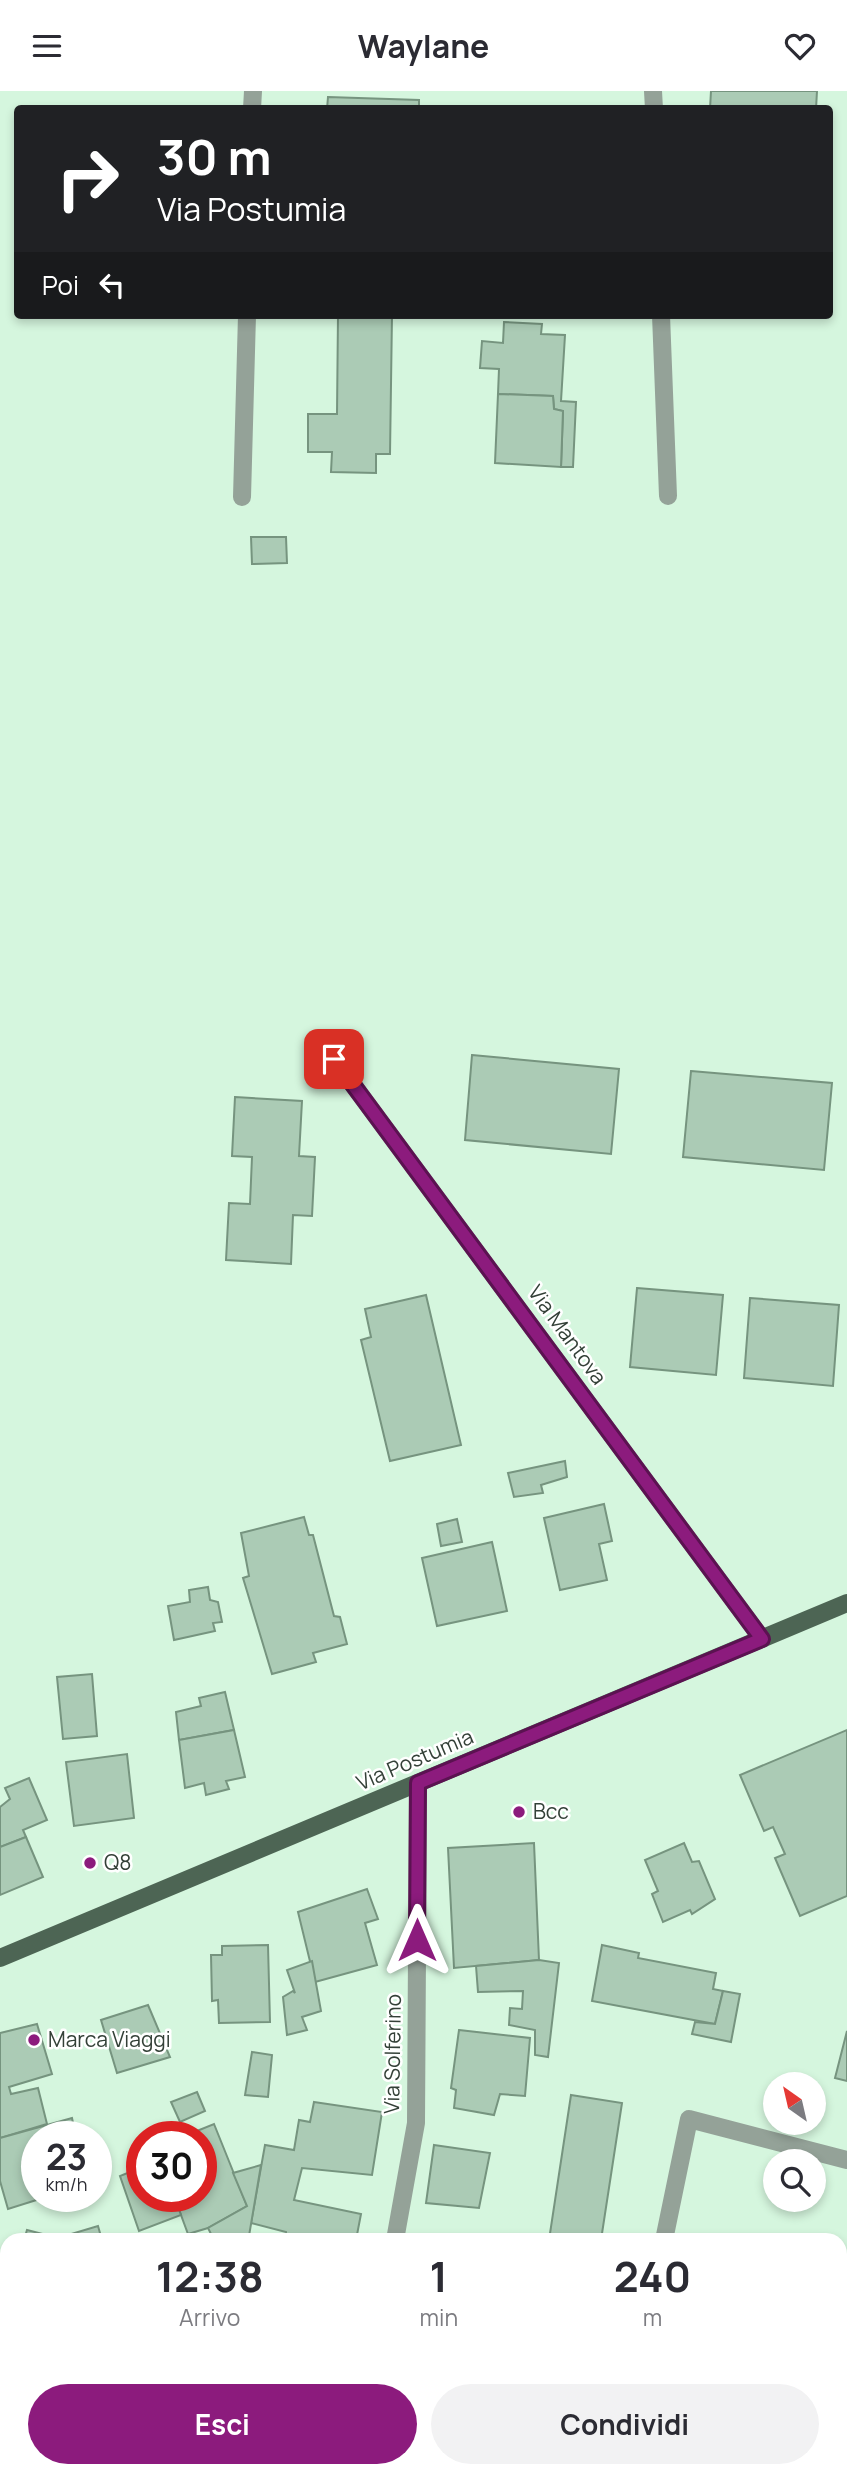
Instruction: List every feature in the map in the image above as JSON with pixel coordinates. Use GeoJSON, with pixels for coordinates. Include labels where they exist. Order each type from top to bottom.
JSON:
{"type":"FeatureCollection","features":[{"type":"Feature","properties":{"kind":"main road","name":"Via Postumia"},"geometry":{"type":"LineString","coordinates":[[0,1958],[847,1603]]}},
{"type":"Feature","properties":{"kind":"street"},"geometry":{"type":"LineString","coordinates":[[242,498],[247,319]]}},
{"type":"Feature","properties":{"kind":"street"},"geometry":{"type":"LineString","coordinates":[[661,319],[668,496]]}},
{"type":"Feature","properties":{"kind":"street","name":"Via Mantova"},"geometry":{"type":"LineString","coordinates":[[334,1059],[762,1639]]}},
{"type":"Feature","properties":{"kind":"street","name":"Via Solferino"},"geometry":{"type":"LineString","coordinates":[[396,2233],[416,2123],[418,1783]]}},
{"type":"Feature","properties":{"kind":"street"},"geometry":{"type":"LineString","coordinates":[[665,2233],[689,2119],[847,2161]]}},
{"type":"Feature","properties":{"kind":"building"},"geometry":{"type":"Polygon","coordinates":[[[711,91],[817,91],[816,105],[710,105],[711,91]]]}},
{"type":"Feature","properties":{"kind":"building"},"geometry":{"type":"Polygon","coordinates":[[[328,97],[419,100],[419,105],[327,105],[328,97]]]}},
{"type":"Feature","properties":{"kind":"building"},"geometry":{"type":"Polygon","coordinates":[[[338,319],[392,319],[390,454],[376,454],[376,473],[331,472],[332,452],[308,452],[308,414],[337,414],[338,319]]]}},
{"type":"Feature","properties":{"kind":"building"},"geometry":{"type":"Polygon","coordinates":[[[504,322],[542,324],[541,334],[565,335],[561,401],[576,402],[573,467],[561,467],[563,411],[554,409],[553,396],[498,394],[499,369],[480,368],[482,341],[503,343],[504,322]]]}},
{"type":"Feature","properties":{"kind":"building"},"geometry":{"type":"Polygon","coordinates":[[[498,394],[553,396],[554,409],[563,411],[561,467],[495,463],[498,394]]]}},
{"type":"Feature","properties":{"kind":"building"},"geometry":{"type":"Polygon","coordinates":[[[251,537],[286,537],[287,563],[252,564],[251,537]]]}},
{"type":"Feature","properties":{"kind":"building"},"geometry":{"type":"Polygon","coordinates":[[[472,1055],[619,1069],[611,1154],[465,1140],[472,1055]]]}},
{"type":"Feature","properties":{"kind":"building"},"geometry":{"type":"Polygon","coordinates":[[[691,1071],[832,1083],[824,1170],[683,1157],[691,1071]]]}},
{"type":"Feature","properties":{"kind":"building"},"geometry":{"type":"Polygon","coordinates":[[[235,1097],[302,1101],[299,1156],[315,1157],[312,1216],[293,1215],[291,1264],[226,1260],[229,1203],[250,1204],[252,1157],[232,1156],[235,1097]]]}},
{"type":"Feature","properties":{"kind":"building"},"geometry":{"type":"Polygon","coordinates":[[[637,1288],[723,1295],[716,1375],[630,1367],[637,1288]]]}},
{"type":"Feature","properties":{"kind":"building"},"geometry":{"type":"Polygon","coordinates":[[[426,1295],[461,1445],[390,1461],[361,1340],[371,1337],[365,1309],[426,1295]]]}},
{"type":"Feature","properties":{"kind":"building"},"geometry":{"type":"Polygon","coordinates":[[[750,1298],[839,1305],[833,1386],[744,1378],[750,1298]]]}},
{"type":"Feature","properties":{"kind":"building"},"geometry":{"type":"Polygon","coordinates":[[[565,1461],[567,1477],[541,1485],[543,1493],[514,1497],[508,1473],[565,1461]]]}},
{"type":"Feature","properties":{"kind":"building"},"geometry":{"type":"Polygon","coordinates":[[[604,1504],[612,1541],[599,1544],[607,1580],[560,1590],[544,1518],[604,1504]]]}},
{"type":"Feature","properties":{"kind":"building"},"geometry":{"type":"Polygon","coordinates":[[[304,1517],[309,1535],[313,1535],[334,1616],[340,1617],[347,1644],[313,1653],[316,1662],[272,1674],[243,1578],[249,1576],[241,1533],[304,1517]]]}},
{"type":"Feature","properties":{"kind":"building"},"geometry":{"type":"Polygon","coordinates":[[[457,1519],[462,1542],[441,1546],[437,1524],[457,1519]]]}},
{"type":"Feature","properties":{"kind":"building"},"geometry":{"type":"Polygon","coordinates":[[[492,1542],[507,1611],[437,1626],[422,1558],[492,1542]]]}},
{"type":"Feature","properties":{"kind":"building"},"geometry":{"type":"Polygon","coordinates":[[[208,1587],[210,1600],[218,1602],[222,1622],[213,1623],[215,1631],[174,1640],[168,1606],[190,1602],[189,1590],[208,1587]]]}},
{"type":"Feature","properties":{"kind":"building"},"geometry":{"type":"Polygon","coordinates":[[[92,1674],[97,1736],[63,1739],[57,1677],[92,1674]]]}},
{"type":"Feature","properties":{"kind":"building"},"geometry":{"type":"Polygon","coordinates":[[[225,1692],[234,1730],[179,1740],[176,1712],[201,1706],[199,1698],[225,1692]]]}},
{"type":"Feature","properties":{"kind":"building"},"geometry":{"type":"Polygon","coordinates":[[[234,1730],[245,1777],[226,1781],[229,1789],[206,1795],[204,1783],[185,1788],[179,1740],[234,1730]]]}},
{"type":"Feature","properties":{"kind":"building"},"geometry":{"type":"Polygon","coordinates":[[[847,1730],[847,1896],[800,1916],[775,1858],[785,1854],[773,1827],[764,1831],[740,1775],[847,1730]]]}},
{"type":"Feature","properties":{"kind":"building"},"geometry":{"type":"Polygon","coordinates":[[[127,1754],[134,1818],[74,1826],[66,1762],[127,1754]]]}},
{"type":"Feature","properties":{"kind":"building"},"geometry":{"type":"Polygon","coordinates":[[[29,1778],[47,1820],[23,1830],[26,1837],[0,1847],[0,1807],[10,1799],[5,1788],[29,1778]]]}},
{"type":"Feature","properties":{"kind":"building"},"geometry":{"type":"Polygon","coordinates":[[[26,1837],[43,1877],[0,1895],[0,1847],[26,1837]]]}},
{"type":"Feature","properties":{"kind":"building"},"geometry":{"type":"Polygon","coordinates":[[[534,1843],[539,1960],[454,1968],[448,1848],[534,1843]]]}},
{"type":"Feature","properties":{"kind":"building"},"geometry":{"type":"Polygon","coordinates":[[[684,1843],[692,1862],[699,1861],[715,1899],[692,1914],[690,1910],[663,1922],[652,1894],[658,1891],[645,1860],[684,1843]]]}},
{"type":"Feature","properties":{"kind":"building"},"geometry":{"type":"Polygon","coordinates":[[[367,1889],[378,1919],[365,1923],[377,1965],[315,1982],[298,1912],[367,1889]]]}},
{"type":"Feature","properties":{"kind":"building"},"geometry":{"type":"Polygon","coordinates":[[[268,1945],[270,2022],[219,2023],[218,2000],[212,2001],[211,1955],[222,1955],[222,1946],[268,1945]]]}},
{"type":"Feature","properties":{"kind":"building"},"geometry":{"type":"Polygon","coordinates":[[[602,1945],[639,1953],[638,1958],[716,1973],[713,1989],[723,1991],[715,2024],[592,2001],[602,1945]]]}},
{"type":"Feature","properties":{"kind":"building"},"geometry":{"type":"Polygon","coordinates":[[[539,1960],[559,1963],[548,2057],[535,2055],[535,2030],[509,2025],[510,2008],[522,2009],[523,1991],[478,1992],[476,1966],[539,1960]]]}},
{"type":"Feature","properties":{"kind":"building"},"geometry":{"type":"Polygon","coordinates":[[[312,1961],[321,2011],[302,2017],[307,2030],[287,2035],[283,1997],[293,1991],[295,1993],[287,1970],[312,1961]]]}},
{"type":"Feature","properties":{"kind":"building"},"geometry":{"type":"Polygon","coordinates":[[[723,1991],[740,1994],[731,2042],[692,2034],[695,2022],[715,2024],[723,1991]]]}},
{"type":"Feature","properties":{"kind":"building"},"geometry":{"type":"Polygon","coordinates":[[[148,2005],[170,2057],[117,2073],[101,2020],[148,2005]]]}},
{"type":"Feature","properties":{"kind":"building"},"geometry":{"type":"Polygon","coordinates":[[[37,2024],[52,2074],[9,2087],[11,2094],[38,2088],[46,2121],[21,2121],[21,2132],[0,2138],[0,2033],[37,2024]]]}},
{"type":"Feature","properties":{"kind":"building"},"geometry":{"type":"Polygon","coordinates":[[[459,2030],[530,2038],[525,2096],[500,2094],[494,2115],[454,2108],[456,2090],[451,2088],[459,2030]]]}},
{"type":"Feature","properties":{"kind":"building"},"geometry":{"type":"Polygon","coordinates":[[[847,2031],[847,2081],[835,2078],[847,2031]]]}},
{"type":"Feature","properties":{"kind":"building"},"geometry":{"type":"Polygon","coordinates":[[[252,2052],[272,2055],[268,2097],[245,2095],[252,2052]]]}},
{"type":"Feature","properties":{"kind":"building"},"geometry":{"type":"Polygon","coordinates":[[[197,2092],[205,2111],[180,2121],[171,2102],[197,2092]]]}},
{"type":"Feature","properties":{"kind":"building"},"geometry":{"type":"Polygon","coordinates":[[[571,2095],[622,2103],[602,2233],[550,2233],[571,2095]]]}},
{"type":"Feature","properties":{"kind":"building"},"geometry":{"type":"Polygon","coordinates":[[[314,2102],[382,2112],[372,2175],[302,2168],[294,2200],[361,2214],[357,2233],[286,2233],[251,2223],[265,2145],[294,2150],[299,2120],[310,2122],[314,2102]]]}},
{"type":"Feature","properties":{"kind":"building"},"geometry":{"type":"Polygon","coordinates":[[[217,2131],[247,2206],[208,2228],[188,2233],[180,2212],[217,2212],[217,2131]]]}},
{"type":"Feature","properties":{"kind":"building"},"geometry":{"type":"Polygon","coordinates":[[[21,2132],[21,2205],[8,2209],[0,2181],[0,2138],[21,2132]]]}},
{"type":"Feature","properties":{"kind":"building"},"geometry":{"type":"Polygon","coordinates":[[[434,2145],[490,2153],[479,2208],[426,2203],[434,2145]]]}},
{"type":"Feature","properties":{"kind":"building"},"geometry":{"type":"Polygon","coordinates":[[[261,2165],[250,2233],[210,2233],[208,2228],[247,2206],[233,2173],[261,2165]]]}},
{"type":"Feature","properties":{"kind":"building"},"geometry":{"type":"Polygon","coordinates":[[[126,2174],[126,2193],[120,2176],[126,2174]]]}},
{"type":"Feature","properties":{"kind":"building"},"geometry":{"type":"Polygon","coordinates":[[[132,2212],[180,2212],[181,2215],[139,2231],[132,2212]]]}},
{"type":"Feature","properties":{"kind":"building"},"geometry":{"type":"Polygon","coordinates":[[[98,2226],[100,2233],[75,2233],[98,2226]]]}},
{"type":"Feature","properties":{"kind":"place","name":"Bcc"},"geometry":{"type":"Point","coordinates":[519,1812]}},
{"type":"Feature","properties":{"kind":"place","name":"Q8"},"geometry":{"type":"Point","coordinates":[90,1863]}},
{"type":"Feature","properties":{"kind":"place","name":"Marca Viaggi"},"geometry":{"type":"Point","coordinates":[34,2040]}},
{"type":"Feature","properties":{"kind":"route"},"geometry":{"type":"LineString","coordinates":[[334,1059],[762,1639],[418,1783],[417,1940]]}}]}
